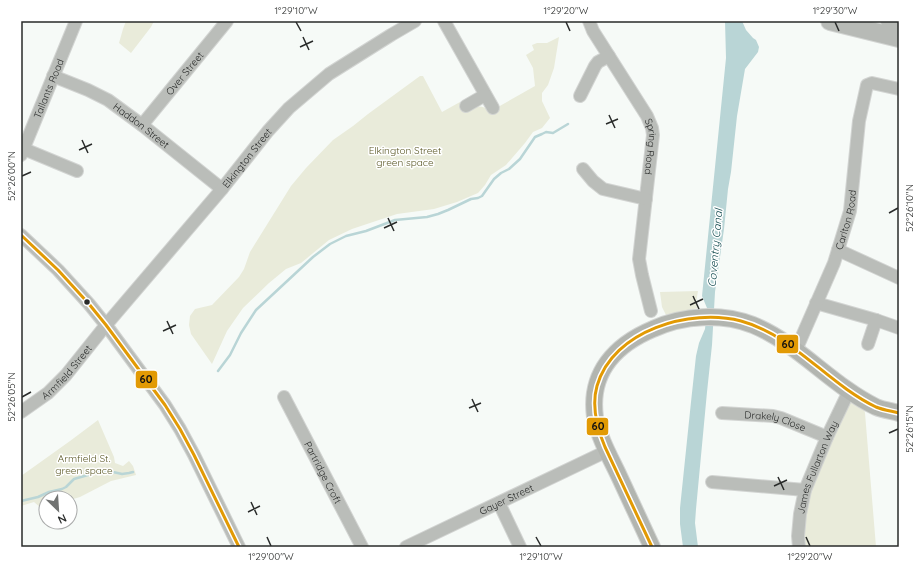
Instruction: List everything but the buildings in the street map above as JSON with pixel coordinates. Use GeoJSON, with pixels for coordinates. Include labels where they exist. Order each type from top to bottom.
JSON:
{"type":"FeatureCollection","features":[{"type":"Feature","properties":{"kind":"highway"},"geometry":{"type":"LineString","coordinates":[[830,21],[899,38]]}},
{"type":"Feature","properties":{"kind":"highway"},"geometry":{"type":"LineString","coordinates":[[890,21],[899,23]]}},
{"type":"Feature","properties":{"kind":"main road"},"geometry":{"type":"LineString","coordinates":[[652,547],[607,452],[595,417],[597,385],[602,370],[623,346],[638,335],[663,324],[691,318],[712,317],[744,322],[770,333],[796,350],[849,391],[877,408],[899,413]]}},
{"type":"Feature","properties":{"kind":"street","name":"Tallants Road"},"geometry":{"type":"LineString","coordinates":[[22,152],[76,21]]}},
{"type":"Feature","properties":{"kind":"street","name":"Over Street"},"geometry":{"type":"LineString","coordinates":[[142,125],[227,21]]}},
{"type":"Feature","properties":{"kind":"street","name":"Elkington Street"},"geometry":{"type":"LineString","coordinates":[[106,325],[222,189],[268,131],[289,108],[329,74],[415,21]]}},
{"type":"Feature","properties":{"kind":"street"},"geometry":{"type":"LineString","coordinates":[[444,21],[492,108]]}},
{"type":"Feature","properties":{"kind":"street","name":"Spring Road"},"geometry":{"type":"LineString","coordinates":[[589,21],[593,31],[608,56],[647,116],[652,128],[653,135],[639,259],[651,311]]}},
{"type":"Feature","properties":{"kind":"street"},"geometry":{"type":"LineString","coordinates":[[580,96],[595,66],[598,62],[608,56]]}},
{"type":"Feature","properties":{"kind":"street","name":"Haddon Street"},"geometry":{"type":"LineString","coordinates":[[53,76],[108,100],[142,125],[222,189]]}},
{"type":"Feature","properties":{"kind":"street","name":"Carlton Road"},"geometry":{"type":"LineString","coordinates":[[796,350],[838,250],[850,211],[859,121],[867,85],[872,83],[899,89]]}},
{"type":"Feature","properties":{"kind":"street"},"geometry":{"type":"LineString","coordinates":[[466,106],[485,95]]}},
{"type":"Feature","properties":{"kind":"street"},"geometry":{"type":"LineString","coordinates":[[22,152],[77,171]]}},
{"type":"Feature","properties":{"kind":"street"},"geometry":{"type":"LineString","coordinates":[[583,169],[593,181],[603,189],[646,199]]}},
{"type":"Feature","properties":{"kind":"street"},"geometry":{"type":"LineString","coordinates":[[21,236],[58,270],[89,304],[164,405],[194,455],[239,547]]}},
{"type":"Feature","properties":{"kind":"street"},"geometry":{"type":"LineString","coordinates":[[838,250],[899,278]]}},
{"type":"Feature","properties":{"kind":"street"},"geometry":{"type":"LineString","coordinates":[[816,303],[899,328]]}},
{"type":"Feature","properties":{"kind":"street"},"geometry":{"type":"LineString","coordinates":[[868,344],[876,320]]}},
{"type":"Feature","properties":{"kind":"street","name":"Armfield Street"},"geometry":{"type":"LineString","coordinates":[[21,412],[58,384],[106,325]]}},
{"type":"Feature","properties":{"kind":"street","name":"James Fullarton Way"},"geometry":{"type":"LineString","coordinates":[[799,547],[799,525],[805,490],[827,437],[849,391]]}},
{"type":"Feature","properties":{"kind":"street","name":"Partridge Croft"},"geometry":{"type":"LineString","coordinates":[[284,397],[362,547]]}},
{"type":"Feature","properties":{"kind":"street","name":"Drakely Close"},"geometry":{"type":"LineString","coordinates":[[722,413],[773,416],[827,437]]}},
{"type":"Feature","properties":{"kind":"street","name":"Gayer Street"},"geometry":{"type":"LineString","coordinates":[[406,547],[607,452]]}},
{"type":"Feature","properties":{"kind":"street"},"geometry":{"type":"LineString","coordinates":[[712,482],[805,490]]}},
{"type":"Feature","properties":{"kind":"street"},"geometry":{"type":"LineString","coordinates":[[499,503],[520,547]]}},
{"type":"Feature","properties":{"kind":"green space"},"geometry":{"type":"Polygon","coordinates":[[[126,21],[154,21],[131,53],[119,43],[126,21]]]}},
{"type":"Feature","properties":{"kind":"green space","name":"Elkington Street green space"},"geometry":{"type":"Polygon","coordinates":[[[559,37],[554,68],[548,85],[542,93],[542,101],[550,118],[542,128],[533,132],[506,165],[491,175],[478,193],[457,202],[434,209],[397,214],[352,229],[329,240],[301,263],[286,269],[243,308],[227,331],[212,364],[191,334],[189,325],[190,316],[195,309],[212,305],[239,277],[244,269],[250,252],[291,186],[333,140],[420,76],[423,76],[442,112],[460,102],[465,111],[477,106],[483,107],[489,111],[498,107],[535,86],[533,68],[526,55],[534,50],[532,45],[537,43],[547,43],[559,37]]]}},
{"type":"Feature","properties":{"kind":"green space"},"geometry":{"type":"Polygon","coordinates":[[[698,291],[696,303],[698,308],[666,315],[662,307],[660,292],[698,291]]]}},
{"type":"Feature","properties":{"kind":"green space"},"geometry":{"type":"Polygon","coordinates":[[[849,394],[863,405],[865,413],[876,547],[801,547],[805,502],[849,394]]]}},
{"type":"Feature","properties":{"kind":"green space","name":"Armfield St. green space"},"geometry":{"type":"Polygon","coordinates":[[[98,420],[114,457],[115,463],[123,466],[129,461],[133,466],[136,475],[111,481],[78,498],[78,490],[38,490],[38,506],[34,502],[21,506],[21,476],[98,420]]]}},
{"type":"Feature","properties":{"kind":"water","name":"Coventry Canal"},"geometry":{"type":"Polygon","coordinates":[[[725,21],[742,21],[746,30],[756,40],[759,47],[758,52],[745,69],[737,116],[715,292],[712,345],[695,523],[698,547],[683,547],[680,524],[680,508],[696,356],[699,343],[705,329],[707,308],[702,296],[726,58],[725,21]]]}},
{"type":"Feature","properties":{"kind":"waterway"},"geometry":{"type":"LineString","coordinates":[[218,371],[230,355],[241,333],[256,310],[313,257],[330,244],[346,236],[366,231],[395,220],[427,217],[438,214],[471,199],[482,196],[494,179],[509,169],[520,159],[535,137],[546,132],[553,133],[568,124]]}},
{"type":"Feature","properties":{"kind":"waterway"},"geometry":{"type":"LineString","coordinates":[[21,501],[62,489],[74,479],[95,473],[104,471],[122,474],[133,472]]}},
{"type":"Feature","properties":{"kind":"transit line","name":"60"},"geometry":{"type":"LineString","coordinates":[[21,235],[58,270],[89,304],[165,405],[194,455],[239,547]]}},
{"type":"Feature","properties":{"kind":"transit line","name":"60"},"geometry":{"type":"LineString","coordinates":[[652,547],[605,447],[597,425],[595,410],[595,394],[597,386],[606,367],[619,350],[636,337],[677,321],[699,318],[721,318],[741,321],[760,328],[777,337],[794,348],[842,386],[876,407],[899,413]]}}]}
